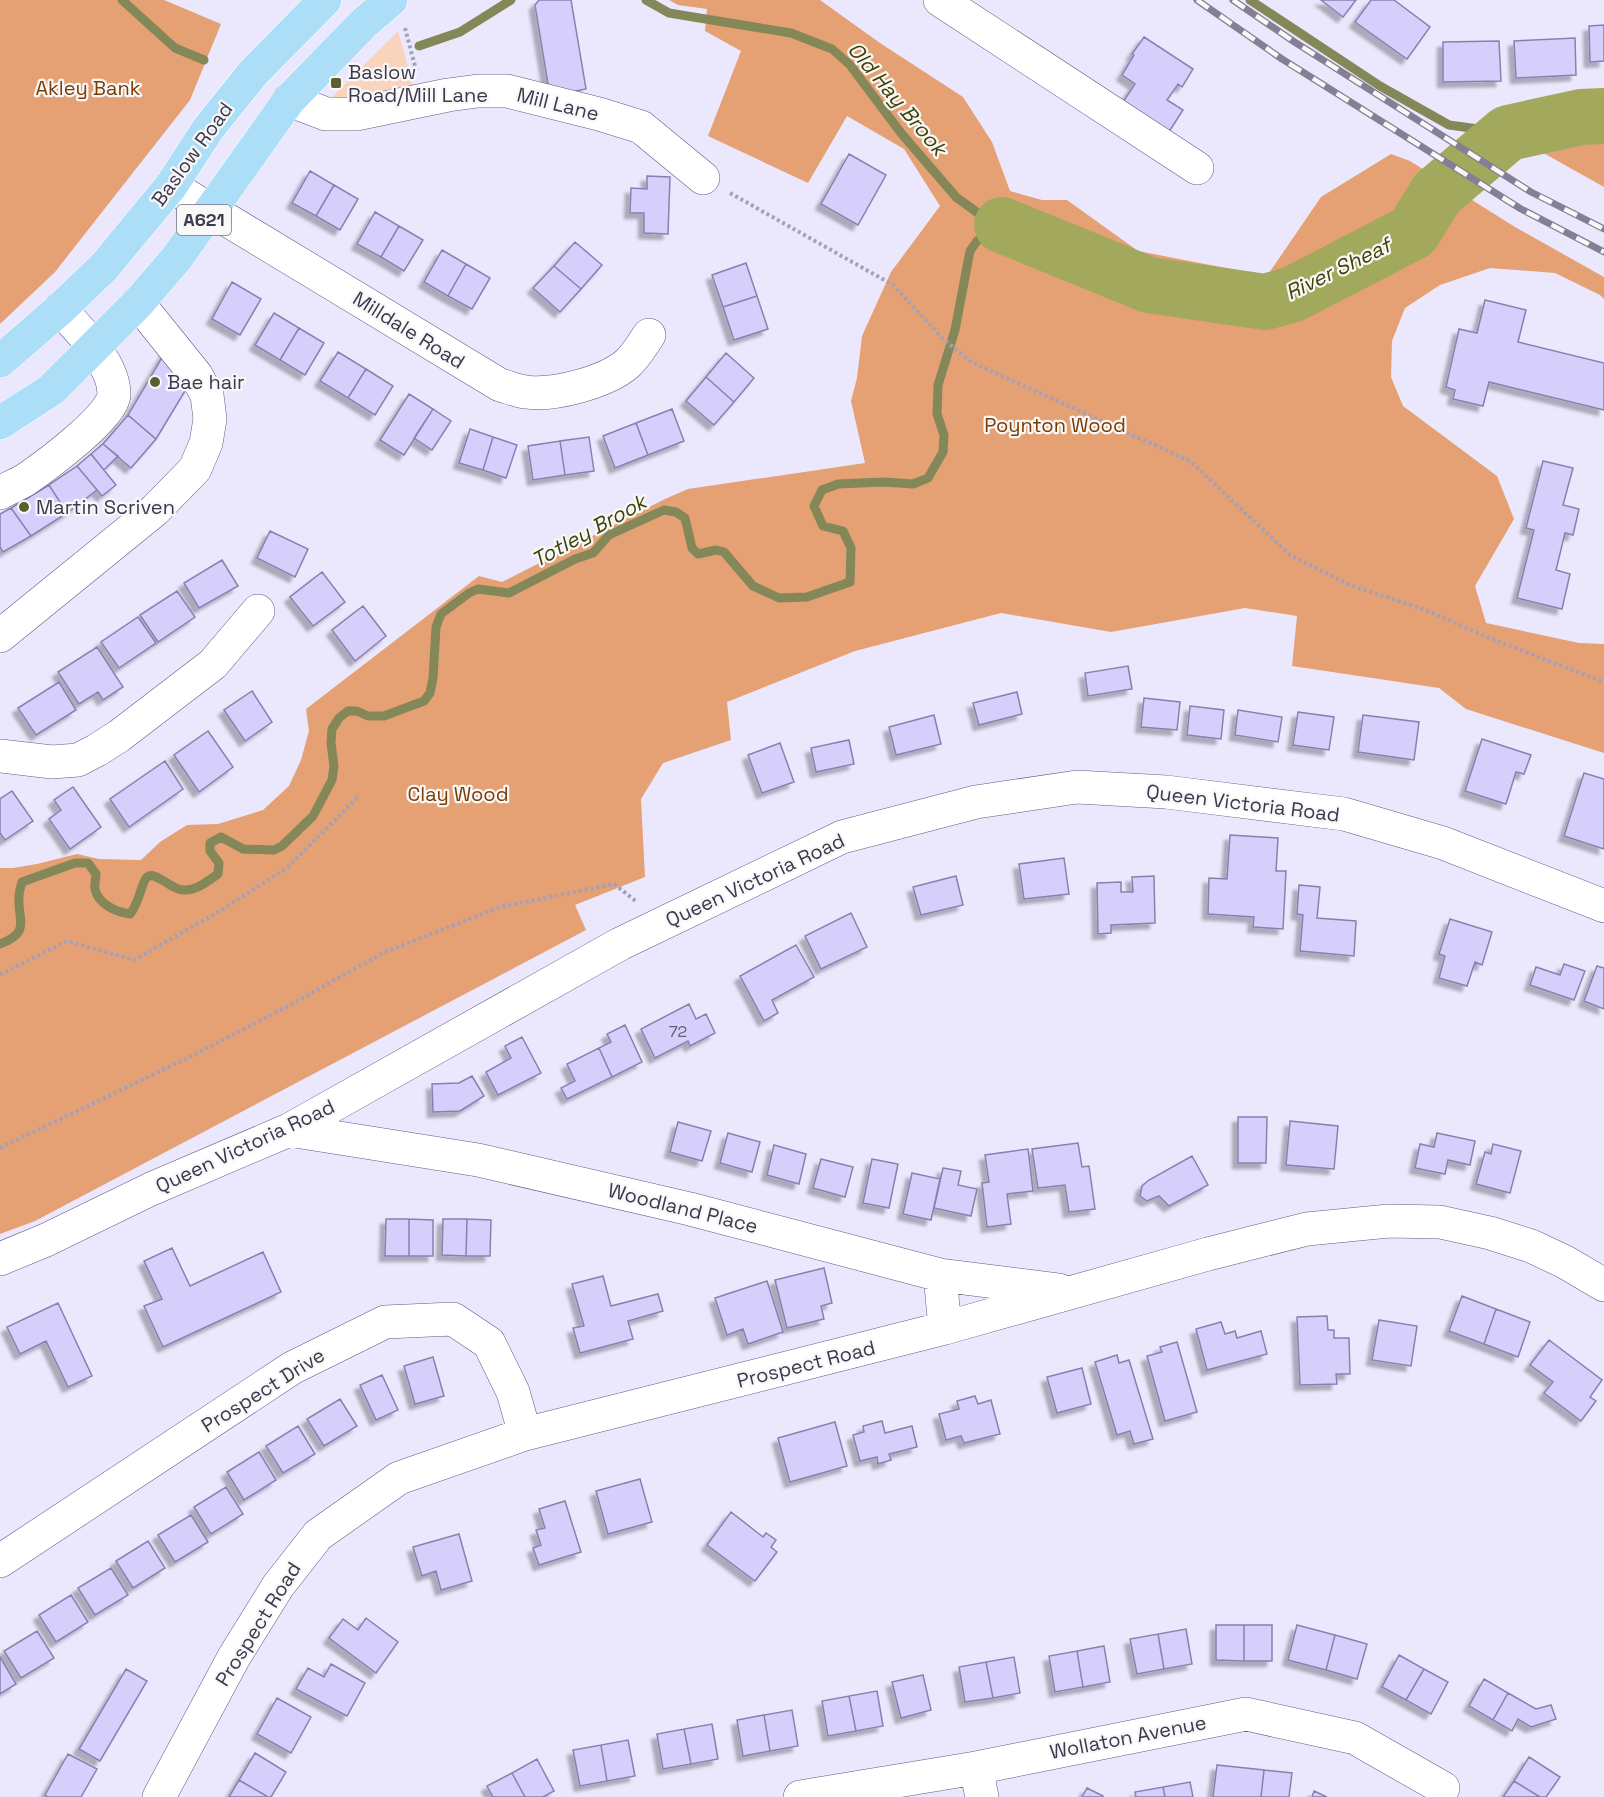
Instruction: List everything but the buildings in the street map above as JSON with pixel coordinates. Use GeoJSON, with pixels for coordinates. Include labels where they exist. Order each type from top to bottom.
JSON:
{"type":"FeatureCollection","features":[{"type":"Feature","properties":{"kind":"main road","name":"Baslow Road"},"geometry":{"type":"LineString","coordinates":[[0,361],[104,267],[171,186],[208,129],[253,73],[325,0]]}},
{"type":"Feature","properties":{"kind":"main road","name":"A621"},"geometry":{"type":"LineString","coordinates":[[0,423],[51,390],[138,303],[176,259],[289,100],[364,23],[397,11]]}},
{"type":"Feature","properties":{"kind":"street"},"geometry":{"type":"LineString","coordinates":[[940,0],[1197,168]]}},
{"type":"Feature","properties":{"kind":"street","name":"Mill Lane"},"geometry":{"type":"LineString","coordinates":[[289,100],[326,114],[356,114],[478,91],[507,91],[641,127],[703,178]]}},
{"type":"Feature","properties":{"kind":"street","name":"Milldale Road"},"geometry":{"type":"LineString","coordinates":[[171,186],[486,377],[506,386],[527,392],[542,393],[574,388],[602,378],[625,366],[649,334]]}},
{"type":"Feature","properties":{"kind":"street"},"geometry":{"type":"LineString","coordinates":[[0,636],[155,510],[195,469],[206,443],[210,419],[207,395],[196,375],[138,303]]}},
{"type":"Feature","properties":{"kind":"street"},"geometry":{"type":"LineString","coordinates":[[0,493],[23,481],[67,449],[106,412],[114,396],[105,364],[94,347],[60,309]]}},
{"type":"Feature","properties":{"kind":"street"},"geometry":{"type":"LineString","coordinates":[[0,756],[52,762],[78,760],[97,750],[213,664],[258,611]]}},
{"type":"Feature","properties":{"kind":"street","name":"Queen Victoria Road"},"geometry":{"type":"LineString","coordinates":[[0,1259],[46,1240],[151,1189],[289,1130],[620,944],[842,837],[976,802],[1077,787],[1166,792],[1344,814],[1443,843],[1604,906]]}},
{"type":"Feature","properties":{"kind":"street","name":"Woodland Place"},"geometry":{"type":"LineString","coordinates":[[289,1130],[478,1160],[690,1209],[940,1275],[1075,1292]]}},
{"type":"Feature","properties":{"kind":"street","name":"Prospect Road"},"geometry":{"type":"LineString","coordinates":[[159,1797],[234,1657],[278,1586],[318,1535],[399,1478],[525,1434],[945,1328],[1208,1254],[1307,1229],[1389,1221],[1440,1222],[1490,1233],[1531,1246],[1565,1262],[1604,1285]]}},
{"type":"Feature","properties":{"kind":"street"},"geometry":{"type":"LineString","coordinates":[[940,1275],[945,1328]]}},
{"type":"Feature","properties":{"kind":"street","name":"Prospect Drive"},"geometry":{"type":"LineString","coordinates":[[0,1561],[292,1368],[385,1322],[453,1319],[489,1343],[513,1392],[525,1434]]}},
{"type":"Feature","properties":{"kind":"street","name":"Wollaton Avenue"},"geometry":{"type":"LineString","coordinates":[[800,1797],[979,1782],[1246,1714],[1355,1738],[1443,1788]]}},
{"type":"Feature","properties":{"kind":"path"},"geometry":{"type":"LineString","coordinates":[[397,11],[424,100]]}},
{"type":"Feature","properties":{"kind":"path"},"geometry":{"type":"LineString","coordinates":[[703,178],[892,285],[943,339],[982,368],[1190,461],[1290,555],[1350,585],[1426,610],[1489,638],[1604,682]]}},
{"type":"Feature","properties":{"kind":"path"},"geometry":{"type":"LineString","coordinates":[[0,975],[67,941],[134,960],[220,911],[288,867],[360,795]]}},
{"type":"Feature","properties":{"kind":"path"},"geometry":{"type":"LineString","coordinates":[[0,1148],[192,1056],[383,953],[500,907],[614,884],[663,924]]}},
{"type":"Feature","properties":{"kind":"shaded area"},"geometry":{"type":"Polygon","coordinates":[[[398,31],[415,93],[329,100],[398,31]]]}},
{"type":"Feature","properties":{"kind":"green space","name":"Akley Bank"},"geometry":{"type":"Polygon","coordinates":[[[0,0],[164,0],[221,24],[190,100],[55,272],[0,324],[0,0]]]}},
{"type":"Feature","properties":{"kind":"green space"},"geometry":{"type":"Polygon","coordinates":[[[669,0],[820,0],[880,43],[963,97],[992,142],[1010,191],[1042,200],[1067,200],[1138,251],[1267,276],[1321,197],[1391,154],[1410,161],[1515,227],[1604,277],[1604,299],[1555,273],[1490,268],[1440,285],[1405,308],[1392,341],[1391,377],[1403,406],[1497,476],[1514,519],[1475,586],[1486,623],[1579,643],[1604,644],[1604,753],[1466,709],[1439,688],[1292,666],[1297,616],[1245,608],[1111,632],[1001,613],[855,651],[727,702],[731,740],[663,763],[641,799],[645,877],[575,905],[586,930],[35,1221],[0,1234],[0,868],[37,864],[77,854],[99,859],[141,860],[160,842],[187,825],[218,824],[263,810],[289,786],[301,760],[309,731],[306,709],[479,576],[502,582],[688,489],[865,463],[851,401],[857,378],[862,336],[891,272],[940,206],[904,149],[847,116],[808,183],[708,136],[741,51],[705,31],[707,9],[678,5],[669,0]]]}},
{"type":"Feature","properties":{"kind":"green space"},"geometry":{"type":"Polygon","coordinates":[[[1604,116],[1604,187],[1508,133],[1581,117],[1604,116]]]}},
{"type":"Feature","properties":{"kind":"waterway","name":"Old Hay Brook"},"geometry":{"type":"LineString","coordinates":[[122,0],[175,48],[204,60]]}},
{"type":"Feature","properties":{"kind":"waterway","name":"Old Hay Brook"},"geometry":{"type":"LineString","coordinates":[[419,46],[460,32],[511,0]]}},
{"type":"Feature","properties":{"kind":"waterway","name":"Old Hay Brook"},"geometry":{"type":"LineString","coordinates":[[646,0],[669,13],[791,33],[832,49],[850,65],[901,133],[956,197],[989,221],[1002,225]]}},
{"type":"Feature","properties":{"kind":"waterway"},"geometry":{"type":"LineString","coordinates":[[1250,0],[1380,86],[1449,125],[1508,133]]}},
{"type":"Feature","properties":{"kind":"waterway","name":"River Sheaf"},"geometry":{"type":"LineString","coordinates":[[1002,225],[1149,285],[1265,302],[1293,294],[1413,232],[1437,193],[1508,133],[1581,117],[1604,116]]}},
{"type":"Feature","properties":{"kind":"waterway","name":"Totley Brook"},"geometry":{"type":"LineString","coordinates":[[0,944],[16,935],[20,930],[19,896],[22,882],[75,863],[88,863],[96,874],[95,889],[104,903],[130,914],[147,877],[155,876],[174,887],[189,890],[218,874],[219,863],[210,851],[210,843],[221,837],[243,849],[274,850],[282,846],[313,816],[332,780],[334,766],[332,729],[339,718],[348,711],[357,711],[368,716],[384,716],[424,701],[430,693],[433,678],[436,627],[441,614],[478,589],[509,593],[575,559],[593,553],[609,535],[664,510],[676,512],[685,518],[692,548],[698,554],[716,550],[724,552],[753,586],[779,598],[807,597],[850,582],[851,548],[843,531],[823,526],[814,506],[822,490],[838,484],[884,482],[913,484],[928,478],[943,452],[944,435],[937,414],[938,385],[955,330],[970,251],[977,241],[1002,225]]}},
{"type":"Feature","properties":{"kind":"railway"},"geometry":{"type":"LineString","coordinates":[[1197,0],[1282,59],[1521,209],[1604,252]]}},
{"type":"Feature","properties":{"kind":"railway"},"geometry":{"type":"LineString","coordinates":[[1233,0],[1293,41],[1531,192],[1604,229]]}},
{"type":"Feature","properties":{"kind":"place","name":"Baslow Road/Mill Lane"},"geometry":{"type":"Point","coordinates":[336,83]}},
{"type":"Feature","properties":{"kind":"place","name":"Bae hair"},"geometry":{"type":"Point","coordinates":[155,382]}},
{"type":"Feature","properties":{"kind":"place","name":"Martin Scriven"},"geometry":{"type":"Point","coordinates":[24,507]}},
{"type":"Feature","properties":{"kind":"park label","name":"Poynton Wood"},"geometry":{"type":"Point","coordinates":[1055,425]}},
{"type":"Feature","properties":{"kind":"park label","name":"Clay Wood"},"geometry":{"type":"Point","coordinates":[458,794]}}]}
